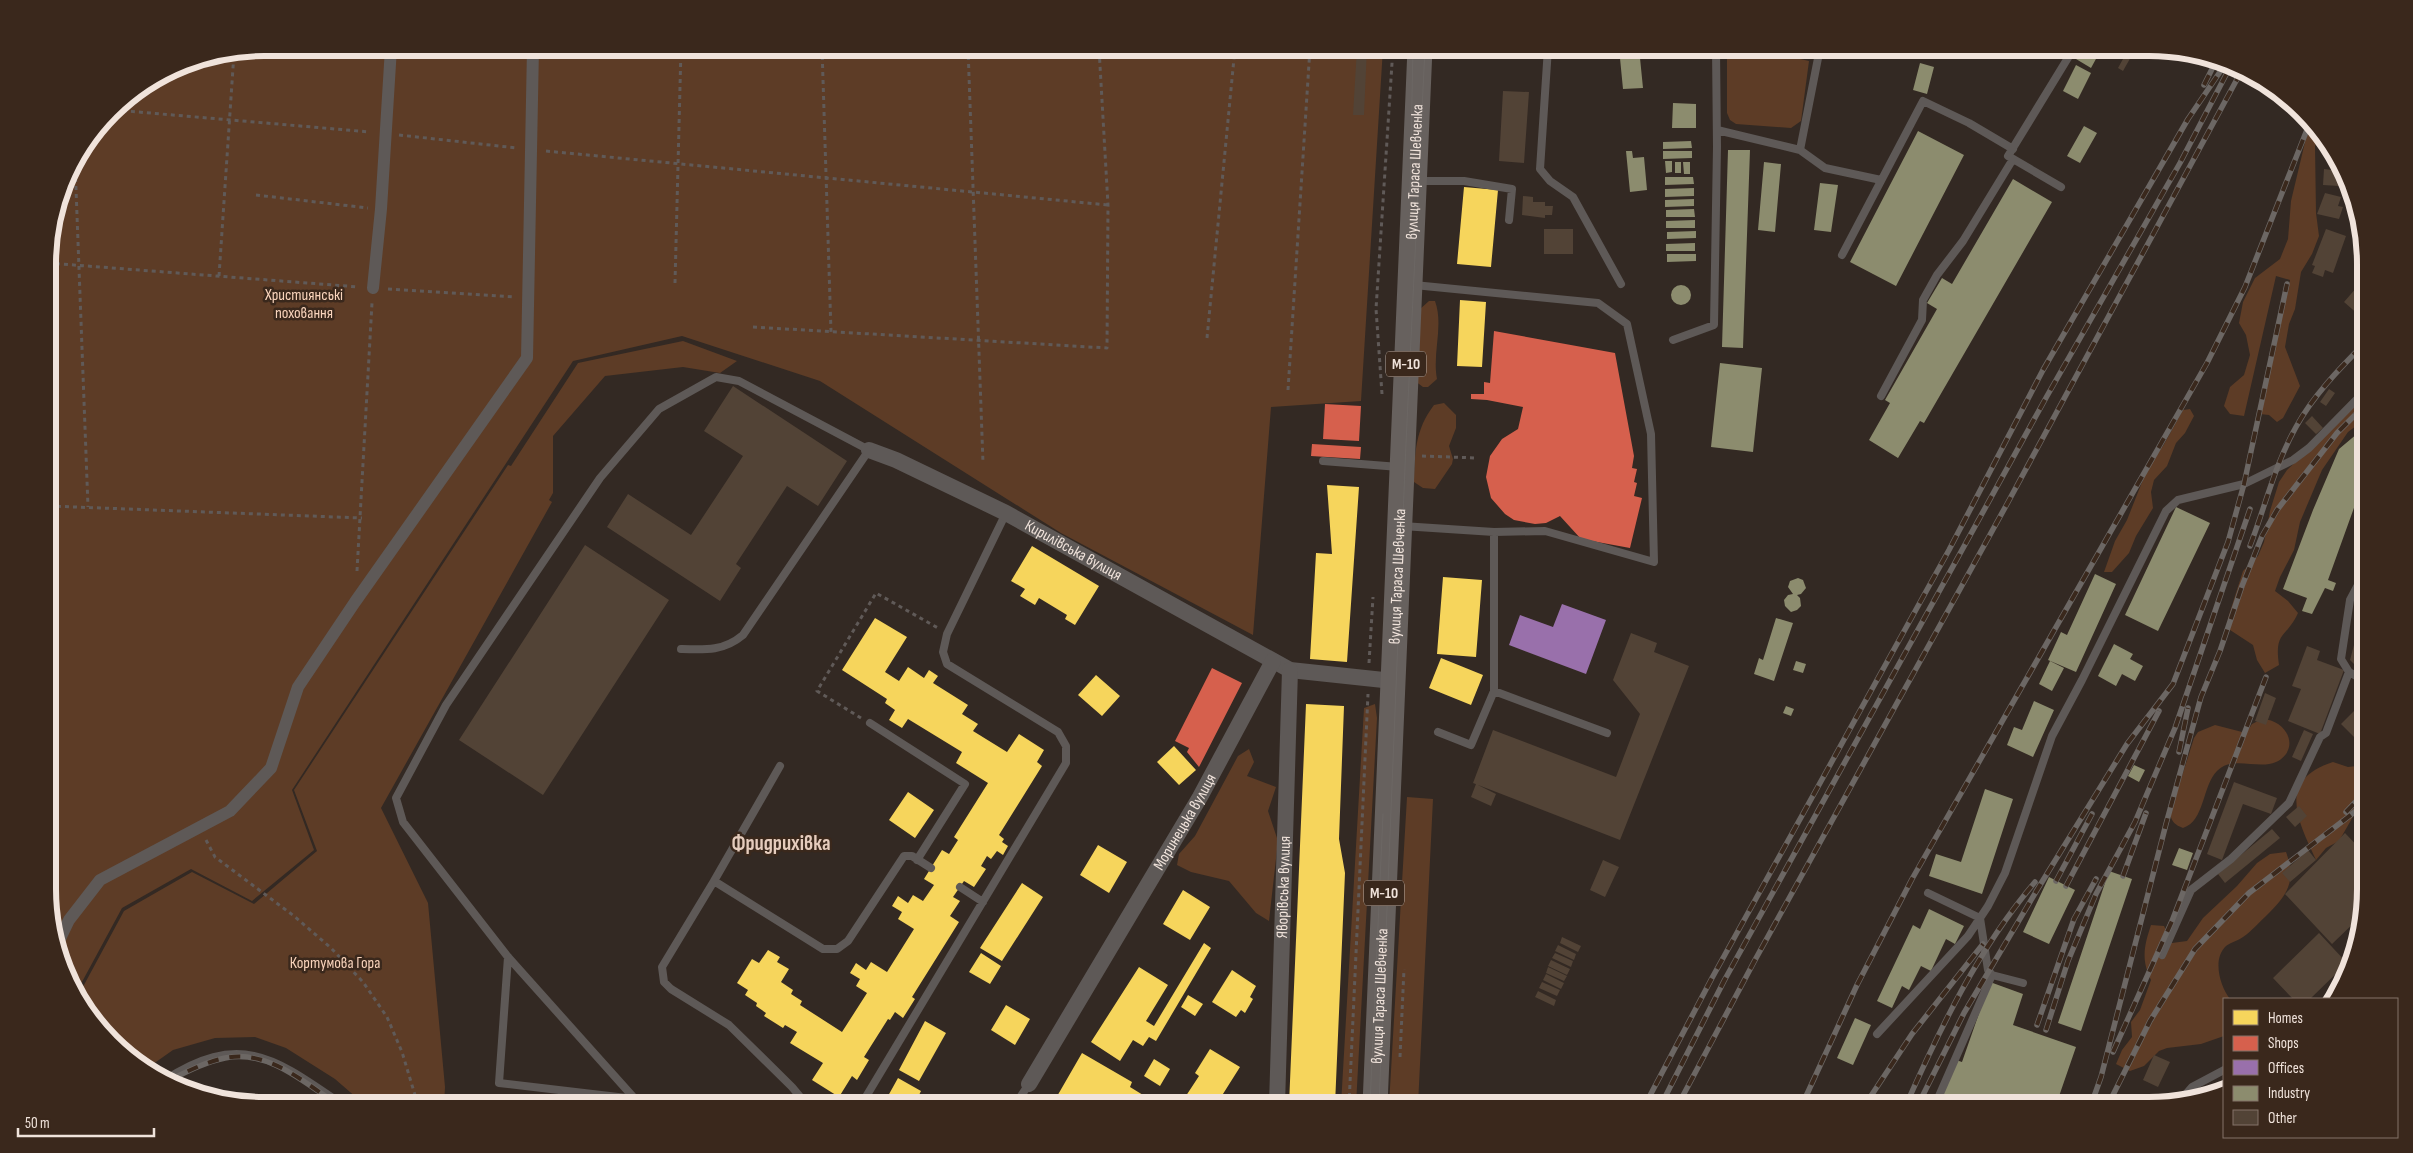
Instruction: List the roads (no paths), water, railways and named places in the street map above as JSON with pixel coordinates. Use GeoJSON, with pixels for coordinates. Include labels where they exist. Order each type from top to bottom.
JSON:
{"type":"FeatureCollection","features":[{"type":"Feature","properties":{"kind":"main road","name":"вулиця Тараса Шевченка"},"geometry":{"type":"LineString","coordinates":[[1375,1097],[1399,526],[1410,461],[1410,285],[1420,56]]}},
{"type":"Feature","properties":{"kind":"street"},"geometry":{"type":"LineString","coordinates":[[373,288],[381,210],[384,133],[390,56]]}},
{"type":"Feature","properties":{"kind":"street"},"geometry":{"type":"LineString","coordinates":[[61,936],[69,920],[100,880],[230,811],[271,768],[298,688],[355,602],[527,358],[530,298],[533,56]]}},
{"type":"Feature","properties":{"kind":"street","name":"Кирилівська вулиця"},"geometry":{"type":"LineString","coordinates":[[869,450],[896,460],[1006,514],[1273,661]]}},
{"type":"Feature","properties":{"kind":"street"},"geometry":{"type":"LineString","coordinates":[[1273,661],[1290,670],[1393,680]]}},
{"type":"Feature","properties":{"kind":"street","name":"Моринецька вулиця"},"geometry":{"type":"LineString","coordinates":[[1029,1084],[1200,797],[1273,661]]}},
{"type":"Feature","properties":{"kind":"street","name":"Яворівська вулиця"},"geometry":{"type":"LineString","coordinates":[[1277,1097],[1290,670]]}},
{"type":"Feature","properties":{"kind":"lane"},"geometry":{"type":"LineString","coordinates":[[1547,56],[1540,169],[1550,181],[1573,197],[1621,284]]}},
{"type":"Feature","properties":{"kind":"lane"},"geometry":{"type":"LineString","coordinates":[[1673,340],[1714,325],[1716,56]]}},
{"type":"Feature","properties":{"kind":"lane"},"geometry":{"type":"LineString","coordinates":[[1800,150],[1818,56]]}},
{"type":"Feature","properties":{"kind":"lane"},"geometry":{"type":"LineString","coordinates":[[2061,187],[2008,156],[2069,56]]}},
{"type":"Feature","properties":{"kind":"lane"},"geometry":{"type":"LineString","coordinates":[[1842,255],[1924,102],[1969,123],[2013,149]]}},
{"type":"Feature","properties":{"kind":"lane"},"geometry":{"type":"LineString","coordinates":[[1717,130],[1800,150],[1825,168],[1881,180]]}},
{"type":"Feature","properties":{"kind":"lane"},"geometry":{"type":"LineString","coordinates":[[1880,396],[1922,320],[1923,300],[1936,275],[1963,242],[2013,159]]}},
{"type":"Feature","properties":{"kind":"lane"},"geometry":{"type":"LineString","coordinates":[[1414,181],[1464,180],[1512,189],[1509,220]]}},
{"type":"Feature","properties":{"kind":"lane"},"geometry":{"type":"LineString","coordinates":[[1399,526],[1494,532],[1545,531],[1654,562],[1651,434],[1627,324],[1598,303],[1410,285]]}},
{"type":"Feature","properties":{"kind":"lane"},"geometry":{"type":"LineString","coordinates":[[633,1097],[508,957],[403,822],[396,798],[446,705],[600,478],[659,409],[716,377],[739,381],[869,450],[744,635],[733,643],[718,649],[681,649]]}},
{"type":"Feature","properties":{"kind":"lane"},"geometry":{"type":"LineString","coordinates":[[1878,1034],[1968,936],[2005,873],[2052,736],[2171,504],[2178,500],[2244,484],[2293,460],[2309,448],[2357,399]]}},
{"type":"Feature","properties":{"kind":"lane"},"geometry":{"type":"LineString","coordinates":[[1323,461],[1410,461]]}},
{"type":"Feature","properties":{"kind":"lane"},"geometry":{"type":"LineString","coordinates":[[866,1097],[1066,763],[1066,746],[1058,732],[947,664],[943,652],[947,634],[1006,514]]}},
{"type":"Feature","properties":{"kind":"lane"},"geometry":{"type":"LineString","coordinates":[[1438,732],[1471,745],[1494,691],[1494,532]]}},
{"type":"Feature","properties":{"kind":"lane"},"geometry":{"type":"LineString","coordinates":[[2357,587],[2350,600],[2341,659],[2349,672],[2357,676]]}},
{"type":"Feature","properties":{"kind":"lane"},"geometry":{"type":"LineString","coordinates":[[2162,955],[2191,890],[2231,859],[2270,824],[2289,803],[2320,737],[2326,732],[2349,672]]}},
{"type":"Feature","properties":{"kind":"lane"},"geometry":{"type":"LineString","coordinates":[[1494,691],[1607,733]]}},
{"type":"Feature","properties":{"kind":"lane"},"geometry":{"type":"LineString","coordinates":[[870,723],[965,784],[917,860]]}},
{"type":"Feature","properties":{"kind":"lane"},"geometry":{"type":"LineString","coordinates":[[780,766],[662,967],[664,982],[671,990],[729,1025],[800,1097]]}},
{"type":"Feature","properties":{"kind":"lane"},"geometry":{"type":"LineString","coordinates":[[714,881],[823,949],[837,949],[848,941],[901,859],[908,855],[931,868]]}},
{"type":"Feature","properties":{"kind":"lane"},"geometry":{"type":"LineString","coordinates":[[960,887],[983,902]]}},
{"type":"Feature","properties":{"kind":"lane"},"geometry":{"type":"LineString","coordinates":[[1928,894],[1980,918]]}},
{"type":"Feature","properties":{"kind":"lane"},"geometry":{"type":"LineString","coordinates":[[1980,918],[1988,970],[1992,975],[2023,983]]}},
{"type":"Feature","properties":{"kind":"lane"},"geometry":{"type":"LineString","coordinates":[[508,957],[499,1083],[618,1097]]}},
{"type":"Feature","properties":{"kind":"lane"},"geometry":{"type":"LineString","coordinates":[[1939,1097],[1992,975]]}},
{"type":"Feature","properties":{"kind":"lane"},"geometry":{"type":"LineString","coordinates":[[174,1076],[207,1060],[227,1054],[253,1055],[275,1061],[329,1097]]}},
{"type":"Feature","properties":{"kind":"lane"},"geometry":{"type":"LineString","coordinates":[[2187,1093],[2192,1088],[2223,1071]]}},
{"type":"Feature","properties":{"kind":"lane"},"geometry":{"type":"LineString","coordinates":[[1020,1097],[1029,1084]]}},
{"type":"Feature","properties":{"kind":"tram line"},"geometry":{"type":"LineString","coordinates":[[1410,195],[1413,56]]}},
{"type":"Feature","properties":{"kind":"tram line"},"geometry":{"type":"LineString","coordinates":[[1379,1097],[1406,443],[1425,56]]}},
{"type":"Feature","properties":{"kind":"tram line"},"geometry":{"type":"LineString","coordinates":[[1370,1097],[1383,814]]}},
{"type":"Feature","properties":{"kind":"railway"},"geometry":{"type":"LineString","coordinates":[[2204,85],[2213,66]]}},
{"type":"Feature","properties":{"kind":"railway"},"geometry":{"type":"LineString","coordinates":[[1649,1097],[1712,978],[1949,550],[2043,370],[2188,119],[2222,69]]}},
{"type":"Feature","properties":{"kind":"railway"},"geometry":{"type":"LineString","coordinates":[[1665,1097],[1724,981],[2047,396],[2180,163],[2228,72]]}},
{"type":"Feature","properties":{"kind":"railway"},"geometry":{"type":"LineString","coordinates":[[1682,1097],[1755,960],[2007,504],[2238,77]]}},
{"type":"Feature","properties":{"kind":"railway"},"geometry":{"type":"LineString","coordinates":[[1806,1097],[1857,985],[1912,879],[2207,363],[2245,287],[2307,130]]}},
{"type":"Feature","properties":{"kind":"railway"},"geometry":{"type":"LineString","coordinates":[[1922,1097],[1964,1013],[2037,890],[2127,744],[2173,684],[2228,542],[2244,484],[2287,284]]}},
{"type":"Feature","properties":{"kind":"railway"},"geometry":{"type":"LineString","coordinates":[[2250,546],[2276,471],[2296,427],[2318,394],[2357,351]]}},
{"type":"Feature","properties":{"kind":"railway"},"geometry":{"type":"LineString","coordinates":[[2094,1097],[2101,1077],[2166,824],[2201,697],[2220,651],[2242,586],[2262,536],[2277,510],[2337,433],[2357,413]]}},
{"type":"Feature","properties":{"kind":"railway"},"geometry":{"type":"LineString","coordinates":[[2046,1030],[2068,961],[2096,894],[2135,822],[2175,728],[2250,509]]}},
{"type":"Feature","properties":{"kind":"railway"},"geometry":{"type":"LineString","coordinates":[[2113,1052],[2172,921],[2266,677]]}},
{"type":"Feature","properties":{"kind":"railway"},"geometry":{"type":"LineString","coordinates":[[2179,752],[2188,708]]}},
{"type":"Feature","properties":{"kind":"railway"},"geometry":{"type":"LineString","coordinates":[[2066,886],[2159,711]]}},
{"type":"Feature","properties":{"kind":"railway"},"geometry":{"type":"LineString","coordinates":[[2346,812],[2357,800]]}},
{"type":"Feature","properties":{"kind":"railway"},"geometry":{"type":"LineString","coordinates":[[2112,1097],[2150,1021],[2195,949],[2249,893],[2357,810]]}},
{"type":"Feature","properties":{"kind":"railway"},"geometry":{"type":"LineString","coordinates":[[2123,876],[2146,813]]}},
{"type":"Feature","properties":{"kind":"railway"},"geometry":{"type":"LineString","coordinates":[[2056,881],[2092,814]]}},
{"type":"Feature","properties":{"kind":"railway"},"geometry":{"type":"LineString","coordinates":[[2037,1025],[2074,919],[2096,879]]}},
{"type":"Feature","properties":{"kind":"railway"},"geometry":{"type":"LineString","coordinates":[[1910,1097],[1947,1017],[1979,961],[2015,907],[2035,882]]}},
{"type":"Feature","properties":{"kind":"railway"},"geometry":{"type":"LineString","coordinates":[[1870,1097],[1912,1034],[1983,944]]}},
{"type":"Feature","properties":{"kind":"railway"},"geometry":{"type":"LineString","coordinates":[[176,1077],[210,1062],[225,1058],[256,1058],[285,1070],[326,1097]]}},
{"type":"Feature","properties":{"kind":"district","name":"Фридрихівка"},"geometry":{"type":"Point","coordinates":[781,843]}},
{"type":"Feature","properties":{"kind":"park label","name":"Християнські поховання"},"geometry":{"type":"Point","coordinates":[304,304]}},
{"type":"Feature","properties":{"kind":"park label","name":"Кортумова Гора"},"geometry":{"type":"Point","coordinates":[335,963]}}]}
